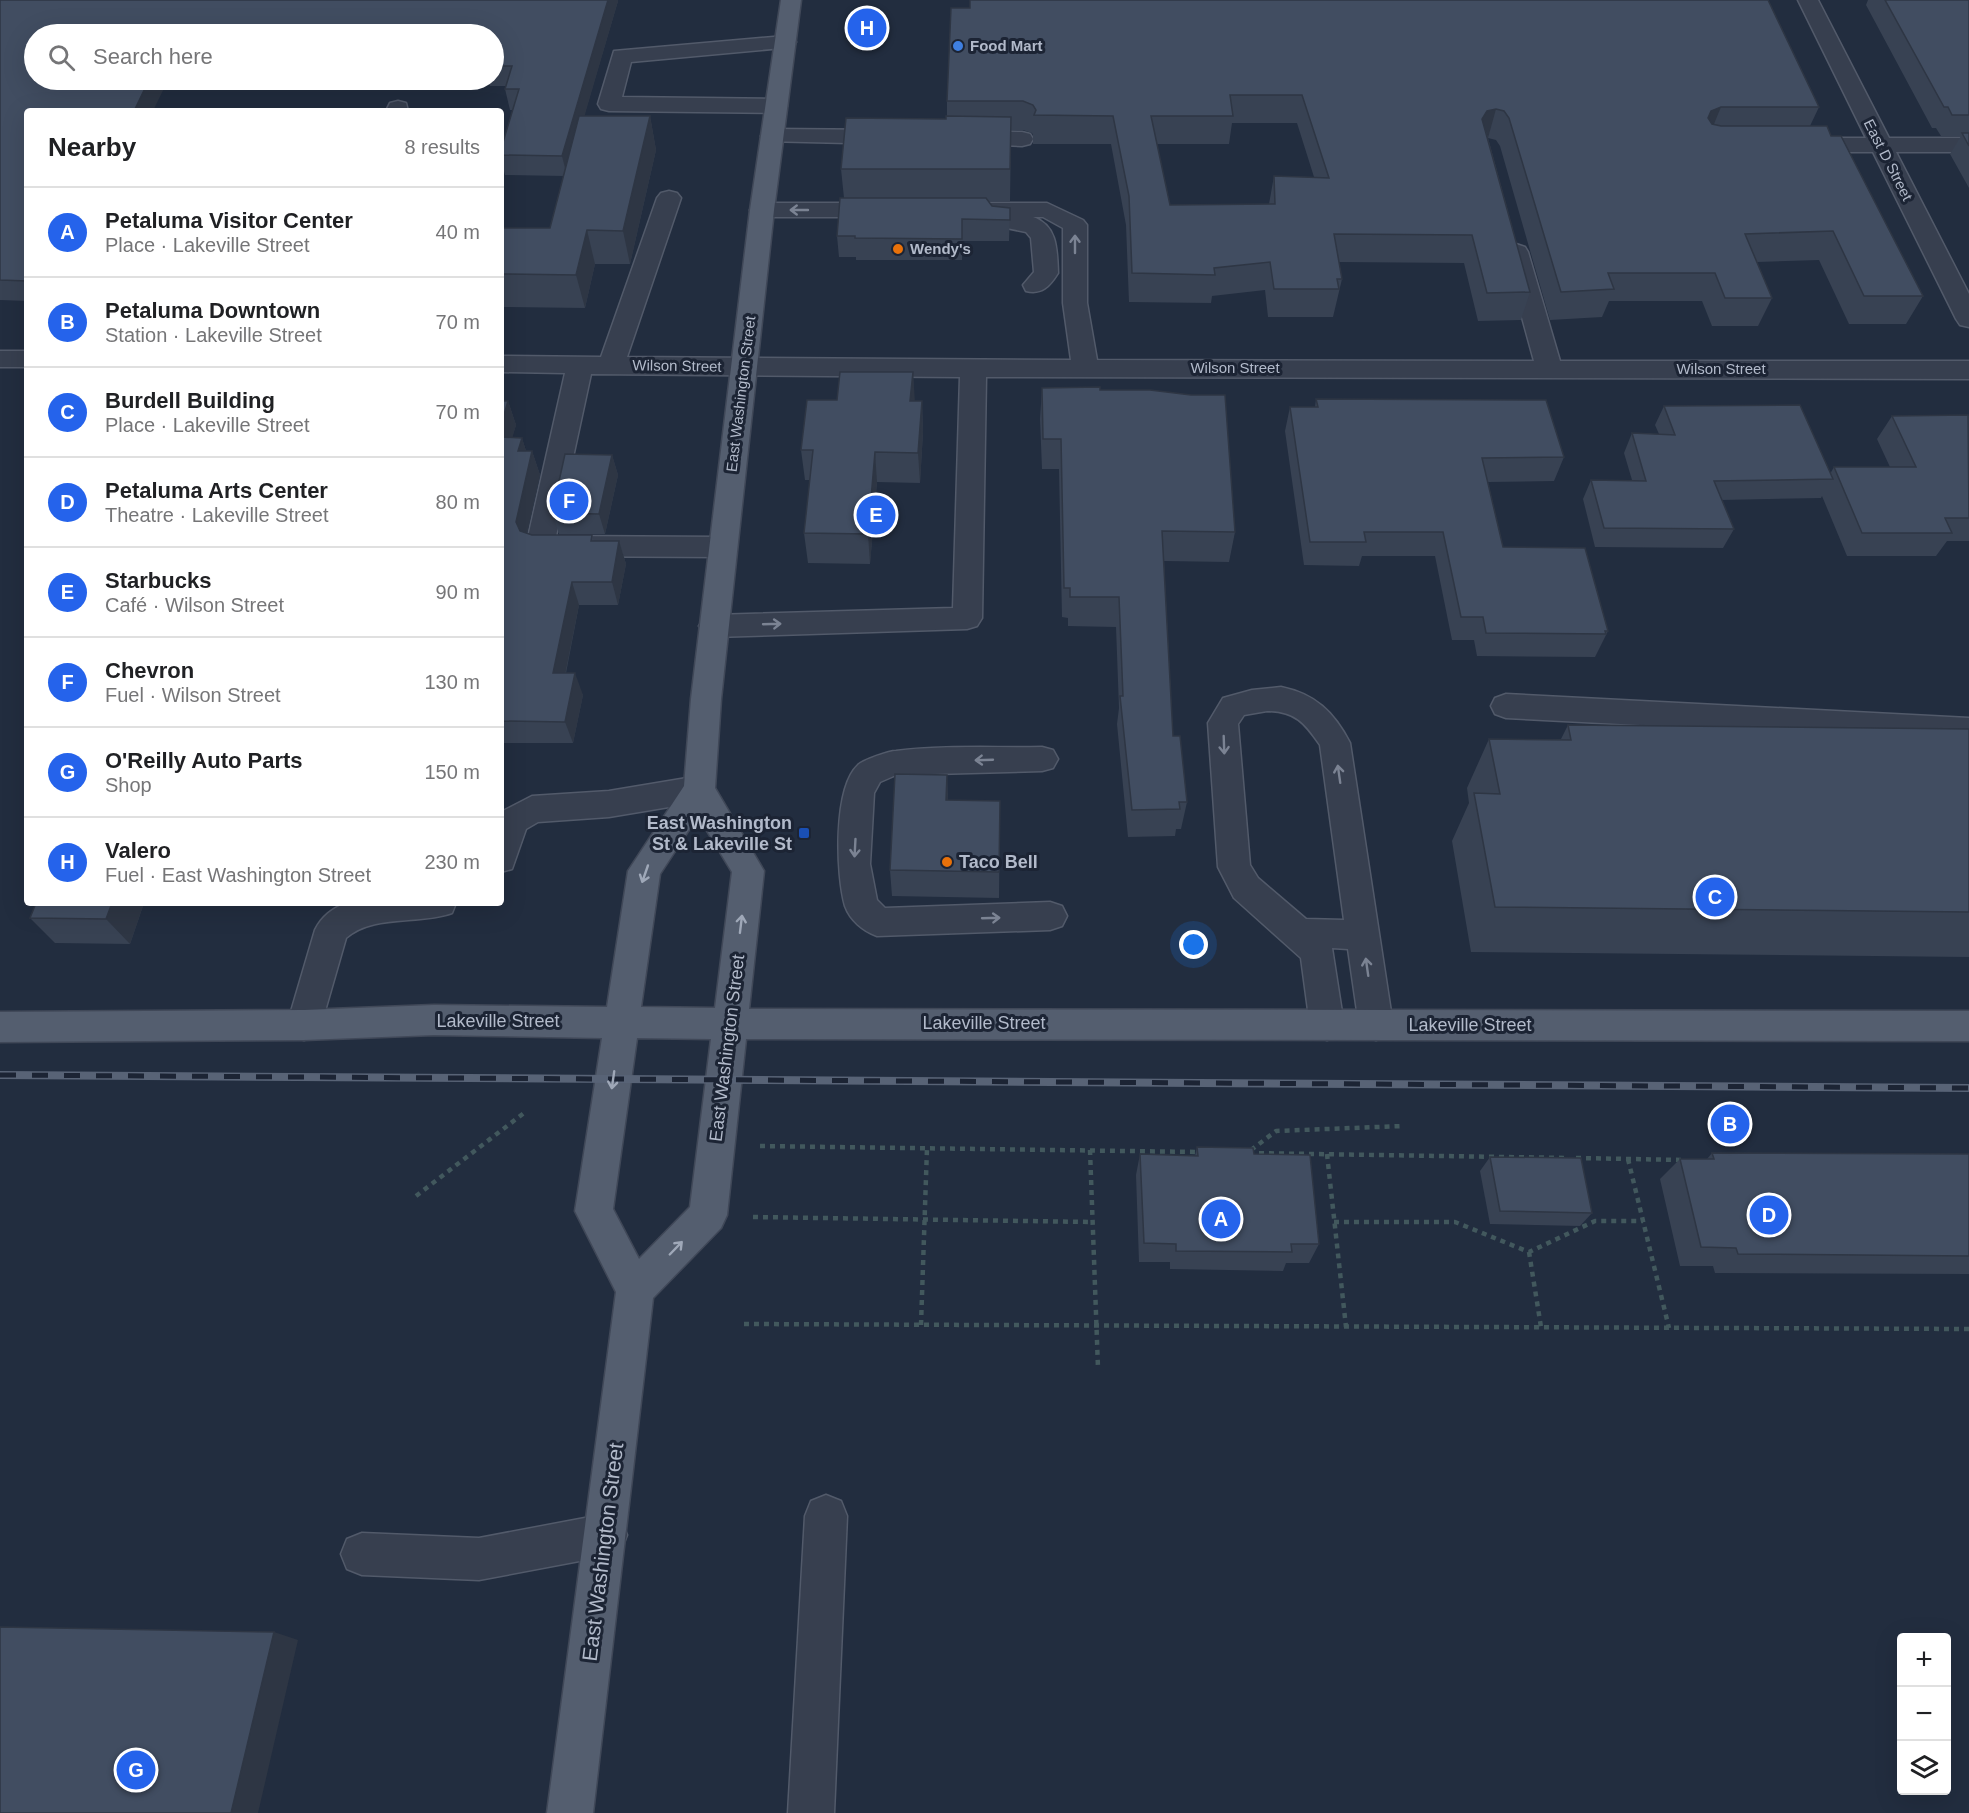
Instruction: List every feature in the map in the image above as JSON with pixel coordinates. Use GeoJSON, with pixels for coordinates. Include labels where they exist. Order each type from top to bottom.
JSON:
{"type":"FeatureCollection","features":[{"type":"Feature","properties":{"kind":"main road","name":"East Washington Street"},"geometry":{"type":"LineString","coordinates":[[570,1813],[635,1290],[594,1211],[644,871],[699,789],[714,626],[762,210],[791,0]]}},
{"type":"Feature","properties":{"kind":"main road","name":"East Washington Street"},"geometry":{"type":"LineString","coordinates":[[635,1290],[708,1215],[748,871],[699,789]]}},
{"type":"Feature","properties":{"kind":"main road","name":"Lakeville Street"},"geometry":{"type":"LineString","coordinates":[[0,1027],[304,1025],[434,1020],[730,1024],[1969,1026]]}},
{"type":"Feature","properties":{"kind":"street","name":"East D Street"},"geometry":{"type":"LineString","coordinates":[[1808,0],[1879,145],[1969,319]]}},
{"type":"Feature","properties":{"kind":"street"},"geometry":{"type":"LineString","coordinates":[[776,106],[609,104],[622,56],[785,42]]}},
{"type":"Feature","properties":{"kind":"street"},"geometry":{"type":"LineString","coordinates":[[772,136],[909,137]]}},
{"type":"Feature","properties":{"kind":"street"},"geometry":{"type":"LineString","coordinates":[[943,138],[1022,139]]}},
{"type":"Feature","properties":{"kind":"street"},"geometry":{"type":"LineString","coordinates":[[1780,145],[1969,145]]}},
{"type":"Feature","properties":{"kind":"street"},"geometry":{"type":"LineString","coordinates":[[611,365],[669,198]]}},
{"type":"Feature","properties":{"kind":"street"},"geometry":{"type":"LineString","coordinates":[[762,210],[843,210],[906,214]]}},
{"type":"Feature","properties":{"kind":"street"},"geometry":{"type":"LineString","coordinates":[[1035,285],[1046,273],[1043,234],[1035,225],[1021,220],[947,214],[1047,210],[1075,225],[1076,303],[1085,368]]}},
{"type":"Feature","properties":{"kind":"street"},"geometry":{"type":"LineString","coordinates":[[1512,236],[1549,369]]}},
{"type":"Feature","properties":{"kind":"street"},"geometry":{"type":"LineString","coordinates":[[0,359],[24,359]]}},
{"type":"Feature","properties":{"kind":"street","name":"Wilson Street"},"geometry":{"type":"LineString","coordinates":[[504,364],[974,368],[1969,370]]}},
{"type":"Feature","properties":{"kind":"street"},"geometry":{"type":"LineString","coordinates":[[580,365],[540,546],[723,547]]}},
{"type":"Feature","properties":{"kind":"street"},"geometry":{"type":"LineString","coordinates":[[714,626],[967,618],[974,368]]}},
{"type":"Feature","properties":{"kind":"street"},"geometry":{"type":"LineString","coordinates":[[1328,1025],[1317,952],[1299,933],[1246,888],[1234,867],[1223,723],[1234,706],[1263,698],[1297,702],[1321,719],[1335,743],[1376,1025]]}},
{"type":"Feature","properties":{"kind":"street"},"geometry":{"type":"LineString","coordinates":[[1506,706],[1969,730]]}},
{"type":"Feature","properties":{"kind":"street"},"geometry":{"type":"LineString","coordinates":[[1042,759],[894,763],[869,772],[858,792],[854,864],[862,906],[877,922],[1050,916]]}},
{"type":"Feature","properties":{"kind":"street"},"geometry":{"type":"LineString","coordinates":[[504,849],[512,821],[532,809],[609,804],[699,789]]}},
{"type":"Feature","properties":{"kind":"street"},"geometry":{"type":"LineString","coordinates":[[304,1025],[332,930],[341,919],[355,912],[412,906]]}},
{"type":"Feature","properties":{"kind":"street"},"geometry":{"type":"LineString","coordinates":[[1299,933],[1363,934]]}},
{"type":"Feature","properties":{"kind":"street"},"geometry":{"type":"LineString","coordinates":[[811,1813],[826,1516]]}},
{"type":"Feature","properties":{"kind":"street"},"geometry":{"type":"LineString","coordinates":[[362,1554],[479,1559],[606,1535]]}},
{"type":"Feature","properties":{"kind":"path"},"geometry":{"type":"LineString","coordinates":[[416,1197],[525,1113]]}},
{"type":"Feature","properties":{"kind":"path"},"geometry":{"type":"LineString","coordinates":[[1403,1126],[1276,1131],[1247,1153],[1687,1160]]}},
{"type":"Feature","properties":{"kind":"path"},"geometry":{"type":"LineString","coordinates":[[760,1146],[1202,1152]]}},
{"type":"Feature","properties":{"kind":"path"},"geometry":{"type":"LineString","coordinates":[[921,1325],[927,1148]]}},
{"type":"Feature","properties":{"kind":"path"},"geometry":{"type":"LineString","coordinates":[[1090,1150],[1098,1368]]}},
{"type":"Feature","properties":{"kind":"path"},"geometry":{"type":"LineString","coordinates":[[1326,1154],[1346,1327]]}},
{"type":"Feature","properties":{"kind":"path"},"geometry":{"type":"LineString","coordinates":[[1628,1159],[1669,1328]]}},
{"type":"Feature","properties":{"kind":"path"},"geometry":{"type":"LineString","coordinates":[[753,1217],[1093,1222]]}},
{"type":"Feature","properties":{"kind":"path"},"geometry":{"type":"LineString","coordinates":[[1334,1222],[1455,1222],[1529,1252],[1595,1221],[1643,1221]]}},
{"type":"Feature","properties":{"kind":"path"},"geometry":{"type":"LineString","coordinates":[[1529,1252],[1541,1327]]}},
{"type":"Feature","properties":{"kind":"path"},"geometry":{"type":"LineString","coordinates":[[744,1324],[1969,1329]]}},
{"type":"Feature","properties":{"kind":"building"},"geometry":{"type":"Polygon","coordinates":[[[0,0],[608,0],[562,156],[504,155],[504,139],[519,89],[505,89],[512,66],[504,66],[504,24],[24,24],[24,90],[144,90],[135,108],[24,108],[24,281],[0,280],[0,0]]]}},
{"type":"Feature","properties":{"kind":"building"},"geometry":{"type":"Polygon","coordinates":[[[970,0],[1768,0],[1819,107],[1721,107],[1711,111],[1708,118],[1712,124],[1721,126],[1827,126],[1831,136],[1841,136],[1923,296],[1864,296],[1833,231],[1745,234],[1772,298],[1725,298],[1715,273],[1608,273],[1614,289],[1561,292],[1509,118],[1504,111],[1496,109],[1487,111],[1482,119],[1530,292],[1487,293],[1472,235],[1334,234],[1342,279],[1337,279],[1339,289],[1274,289],[1270,262],[1214,268],[1215,275],[1132,273],[1129,196],[1113,116],[1034,115],[1036,110],[1033,105],[1023,101],[947,101],[951,8],[970,8],[970,0]],[[1230,95],[1233,116],[1151,116],[1170,205],[1275,204],[1274,176],[1329,178],[1302,95],[1230,95]]]}},
{"type":"Feature","properties":{"kind":"building"},"geometry":{"type":"Polygon","coordinates":[[[1885,0],[1969,0],[1969,115],[1952,115],[1948,107],[1944,107],[1885,0]]]}},
{"type":"Feature","properties":{"kind":"building"},"geometry":{"type":"Polygon","coordinates":[[[579,116],[650,116],[623,231],[587,230],[576,275],[504,274],[504,228],[550,228],[579,116]]]}},
{"type":"Feature","properties":{"kind":"building"},"geometry":{"type":"Polygon","coordinates":[[[946,116],[1011,117],[1010,169],[841,169],[846,118],[946,119],[946,116]]]}},
{"type":"Feature","properties":{"kind":"building"},"geometry":{"type":"Polygon","coordinates":[[[1962,133],[1969,133],[1969,146],[1962,133]]]}},
{"type":"Feature","properties":{"kind":"building"},"geometry":{"type":"Polygon","coordinates":[[[840,198],[986,198],[992,206],[1010,208],[1010,220],[962,219],[962,239],[837,236],[840,198]]]}},
{"type":"Feature","properties":{"kind":"building"},"geometry":{"type":"Polygon","coordinates":[[[840,372],[913,372],[910,401],[922,401],[918,453],[875,452],[868,534],[804,533],[813,450],[801,450],[807,400],[837,400],[840,372]]]}},
{"type":"Feature","properties":{"kind":"building"},"geometry":{"type":"Polygon","coordinates":[[[1100,387],[1100,390],[1150,390],[1191,395],[1225,395],[1235,532],[1162,531],[1173,736],[1180,736],[1187,802],[1179,802],[1180,809],[1132,810],[1120,696],[1123,696],[1119,597],[1070,597],[1070,588],[1064,588],[1061,439],[1043,439],[1042,388],[1100,387]]]}},
{"type":"Feature","properties":{"kind":"building"},"geometry":{"type":"Polygon","coordinates":[[[1316,399],[1546,400],[1564,457],[1482,458],[1503,547],[1585,548],[1608,631],[1605,631],[1606,634],[1486,633],[1483,617],[1461,617],[1443,532],[1364,532],[1366,542],[1310,542],[1290,407],[1318,407],[1316,399]]]}},
{"type":"Feature","properties":{"kind":"building"},"geometry":{"type":"Polygon","coordinates":[[[504,401],[508,401],[504,415],[504,401]]]}},
{"type":"Feature","properties":{"kind":"building"},"geometry":{"type":"Polygon","coordinates":[[[1800,405],[1833,479],[1714,481],[1734,529],[1604,528],[1591,480],[1646,481],[1632,433],[1675,435],[1664,406],[1800,405]]]}},
{"type":"Feature","properties":{"kind":"building"},"geometry":{"type":"Polygon","coordinates":[[[1968,415],[1969,518],[1945,518],[1952,533],[1862,533],[1834,467],[1916,467],[1892,416],[1968,415]]]}},
{"type":"Feature","properties":{"kind":"building"},"geometry":{"type":"Polygon","coordinates":[[[504,437],[522,438],[518,451],[532,451],[516,522],[520,531],[532,535],[592,535],[591,541],[619,541],[612,582],[572,582],[553,673],[575,673],[565,722],[504,721],[504,437]]]}},
{"type":"Feature","properties":{"kind":"building"},"geometry":{"type":"Polygon","coordinates":[[[565,454],[612,455],[599,514],[552,513],[565,454]]]}},
{"type":"Feature","properties":{"kind":"building"},"geometry":{"type":"Polygon","coordinates":[[[1568,725],[1969,729],[1969,912],[1495,907],[1474,793],[1500,794],[1489,739],[1571,740],[1568,725]]]}},
{"type":"Feature","properties":{"kind":"building","name":"Taco Bell"},"geometry":{"type":"Polygon","coordinates":[[[895,774],[947,775],[946,800],[1000,801],[999,872],[890,870],[895,774]]]}},
{"type":"Feature","properties":{"kind":"building"},"geometry":{"type":"Polygon","coordinates":[[[35,906],[111,906],[106,919],[30,918],[35,906]]]}},
{"type":"Feature","properties":{"kind":"building"},"geometry":{"type":"Polygon","coordinates":[[[1197,1147],[1253,1148],[1254,1154],[1310,1155],[1319,1244],[1291,1244],[1292,1252],[1176,1251],[1176,1244],[1144,1243],[1140,1154],[1198,1156],[1197,1147]]]}},
{"type":"Feature","properties":{"kind":"building"},"geometry":{"type":"Polygon","coordinates":[[[1712,1153],[1969,1154],[1969,1256],[1738,1254],[1736,1248],[1701,1247],[1680,1159],[1714,1159],[1712,1153]]]}},
{"type":"Feature","properties":{"kind":"building"},"geometry":{"type":"Polygon","coordinates":[[[1490,1157],[1581,1158],[1592,1213],[1500,1211],[1490,1157]]]}},
{"type":"Feature","properties":{"kind":"building"},"geometry":{"type":"Polygon","coordinates":[[[0,1627],[274,1632],[231,1813],[0,1813],[0,1627]]]}},
{"type":"Feature","properties":{"kind":"railway"},"geometry":{"type":"LineString","coordinates":[[0,1075],[1969,1088]]}},
{"type":"Feature","properties":{"kind":"place","name":"Valero"},"geometry":{"type":"Point","coordinates":[867,28]}},
{"type":"Feature","properties":{"kind":"place","name":"Food Mart"},"geometry":{"type":"Point","coordinates":[958,46]}},
{"type":"Feature","properties":{"kind":"place","name":"Wendy's"},"geometry":{"type":"Point","coordinates":[898,249]}},
{"type":"Feature","properties":{"kind":"place","name":"Chevron"},"geometry":{"type":"Point","coordinates":[569,501]}},
{"type":"Feature","properties":{"kind":"place","name":"Starbucks"},"geometry":{"type":"Point","coordinates":[876,515]}},
{"type":"Feature","properties":{"kind":"place","name":"East Washington St & Lakeville St"},"geometry":{"type":"Point","coordinates":[804,833]}},
{"type":"Feature","properties":{"kind":"place","name":"Taco Bell"},"geometry":{"type":"Point","coordinates":[947,862]}},
{"type":"Feature","properties":{"kind":"place","name":"Burdell Building"},"geometry":{"type":"Point","coordinates":[1715,897]}},
{"type":"Feature","properties":{"kind":"place","name":"Petaluma Downtown"},"geometry":{"type":"Point","coordinates":[1730,1124]}},
{"type":"Feature","properties":{"kind":"place","name":"Petaluma Arts Center"},"geometry":{"type":"Point","coordinates":[1769,1215]}},
{"type":"Feature","properties":{"kind":"place","name":"Petaluma Visitor Center"},"geometry":{"type":"Point","coordinates":[1221,1219]}},
{"type":"Feature","properties":{"kind":"place","name":"O'Reilly Auto Parts"},"geometry":{"type":"Point","coordinates":[136,1770]}}]}
